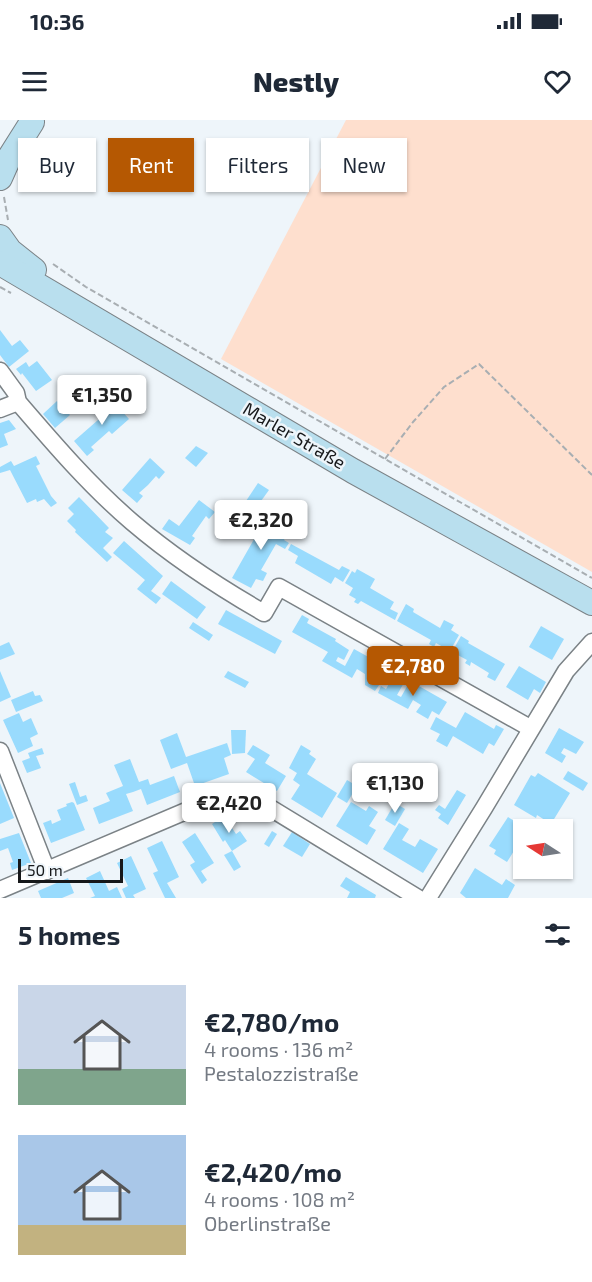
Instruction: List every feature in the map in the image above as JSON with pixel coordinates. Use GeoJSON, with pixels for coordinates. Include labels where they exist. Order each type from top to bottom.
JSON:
{"type":"FeatureCollection","features":[{"type":"Feature","properties":{"kind":"main road"},"geometry":{"type":"LineString","coordinates":[[2,177],[32,121]]}},
{"type":"Feature","properties":{"kind":"main road"},"geometry":{"type":"LineString","coordinates":[[5,230],[10,251],[92,316]]}},
{"type":"Feature","properties":{"kind":"main road","name":"Marler Straße"},"geometry":{"type":"LineString","coordinates":[[0,263],[344,465],[592,603]]}},
{"type":"Feature","properties":{"kind":"street"},"geometry":{"type":"LineString","coordinates":[[0,371],[16,393],[18,402],[66,458],[130,521],[225,591],[264,613],[279,587],[531,728]]}},
{"type":"Feature","properties":{"kind":"street"},"geometry":{"type":"LineString","coordinates":[[0,409],[18,402]]}},
{"type":"Feature","properties":{"kind":"street"},"geometry":{"type":"LineString","coordinates":[[428,898],[566,671],[592,642]]}},
{"type":"Feature","properties":{"kind":"street"},"geometry":{"type":"LineString","coordinates":[[0,751],[47,871]]}},
{"type":"Feature","properties":{"kind":"street"},"geometry":{"type":"LineString","coordinates":[[0,890],[219,797],[237,794],[254,798],[418,898]]}},
{"type":"Feature","properties":{"kind":"path"},"geometry":{"type":"LineString","coordinates":[[2,177],[5,230]]}},
{"type":"Feature","properties":{"kind":"path"},"geometry":{"type":"LineString","coordinates":[[51,262],[86,287],[592,578]]}},
{"type":"Feature","properties":{"kind":"path"},"geometry":{"type":"LineString","coordinates":[[384,459],[444,387],[479,364],[592,475]]}},
{"type":"Feature","properties":{"kind":"shaded area"},"geometry":{"type":"Polygon","coordinates":[[[346,120],[592,120],[592,572],[221,359],[321,168],[321,192],[407,192],[407,138],[337,138],[346,120]]]}},
{"type":"Feature","properties":{"kind":"building"},"geometry":{"type":"Polygon","coordinates":[[[0,330],[12,346],[20,340],[29,351],[9,367],[0,355],[0,330]]]}},
{"type":"Feature","properties":{"kind":"building"},"geometry":{"type":"Polygon","coordinates":[[[37,361],[52,380],[36,391],[16,369],[26,362],[29,367],[37,361]]]}},
{"type":"Feature","properties":{"kind":"building"},"geometry":{"type":"Polygon","coordinates":[[[109,397],[129,419],[112,434],[109,431],[91,447],[94,450],[87,456],[74,441],[106,413],[99,406],[109,397]]]}},
{"type":"Feature","properties":{"kind":"building"},"geometry":{"type":"Polygon","coordinates":[[[57,401],[70,415],[55,428],[43,414],[57,401]]]}},
{"type":"Feature","properties":{"kind":"building"},"geometry":{"type":"Polygon","coordinates":[[[9,420],[16,429],[4,434],[8,445],[0,448],[0,423],[9,420]]]}},
{"type":"Feature","properties":{"kind":"building"},"geometry":{"type":"Polygon","coordinates":[[[196,446],[208,453],[196,467],[185,458],[196,446]]]}},
{"type":"Feature","properties":{"kind":"building"},"geometry":{"type":"Polygon","coordinates":[[[36,456],[40,464],[36,466],[57,503],[51,507],[44,499],[37,502],[36,499],[27,503],[10,470],[0,473],[0,467],[11,461],[14,466],[36,456]]]}},
{"type":"Feature","properties":{"kind":"building"},"geometry":{"type":"Polygon","coordinates":[[[150,458],[165,472],[159,479],[156,476],[139,493],[143,496],[137,503],[122,490],[150,458]]]}},
{"type":"Feature","properties":{"kind":"building"},"geometry":{"type":"Polygon","coordinates":[[[258,483],[269,490],[256,508],[246,501],[258,483]]]}},
{"type":"Feature","properties":{"kind":"building"},"geometry":{"type":"Polygon","coordinates":[[[79,497],[109,528],[105,532],[113,538],[103,548],[112,557],[107,562],[75,532],[76,530],[67,521],[74,514],[68,508],[79,497]]]}},
{"type":"Feature","properties":{"kind":"building"},"geometry":{"type":"Polygon","coordinates":[[[199,500],[215,512],[209,519],[206,516],[192,536],[195,538],[190,545],[162,529],[169,519],[179,526],[199,500]]]}},
{"type":"Feature","properties":{"kind":"building"},"geometry":{"type":"Polygon","coordinates":[[[264,514],[290,528],[284,540],[289,543],[285,549],[276,544],[261,570],[267,573],[263,581],[256,579],[251,588],[232,578],[261,527],[258,525],[264,514]]]}},
{"type":"Feature","properties":{"kind":"building"},"geometry":{"type":"Polygon","coordinates":[[[124,541],[163,576],[151,591],[161,598],[156,604],[137,589],[145,580],[113,553],[124,541]]]}},
{"type":"Feature","properties":{"kind":"building"},"geometry":{"type":"Polygon","coordinates":[[[291,544],[339,570],[342,566],[350,570],[343,582],[335,577],[331,584],[295,563],[298,556],[288,550],[291,544]]]}},
{"type":"Feature","properties":{"kind":"building"},"geometry":{"type":"Polygon","coordinates":[[[357,569],[375,579],[370,588],[394,602],[390,609],[398,613],[395,620],[361,601],[358,604],[354,602],[356,599],[349,595],[353,588],[345,583],[352,571],[355,573],[357,569]]]}},
{"type":"Feature","properties":{"kind":"building"},"geometry":{"type":"Polygon","coordinates":[[[171,581],[206,607],[197,619],[162,594],[171,581]]]}},
{"type":"Feature","properties":{"kind":"building"},"geometry":{"type":"Polygon","coordinates":[[[406,604],[414,609],[413,612],[440,628],[444,620],[454,625],[451,630],[459,635],[450,651],[436,643],[434,647],[429,644],[431,640],[397,621],[406,604]]]}},
{"type":"Feature","properties":{"kind":"building"},"geometry":{"type":"Polygon","coordinates":[[[226,610],[282,641],[275,654],[218,624],[226,610]]]}},
{"type":"Feature","properties":{"kind":"building"},"geometry":{"type":"Polygon","coordinates":[[[302,615],[309,619],[307,623],[336,639],[335,641],[349,650],[344,660],[338,657],[336,661],[345,666],[354,649],[392,670],[384,684],[381,682],[375,691],[365,685],[365,674],[357,669],[352,678],[322,661],[328,652],[292,632],[302,615]]]}},
{"type":"Feature","properties":{"kind":"building"},"geometry":{"type":"Polygon","coordinates":[[[193,622],[213,635],[209,641],[189,628],[193,622]]]}},
{"type":"Feature","properties":{"kind":"building"},"geometry":{"type":"Polygon","coordinates":[[[541,626],[564,639],[552,660],[529,647],[541,626]]]}},
{"type":"Feature","properties":{"kind":"building"},"geometry":{"type":"Polygon","coordinates":[[[461,636],[469,641],[468,643],[505,664],[495,681],[487,677],[489,673],[471,662],[470,666],[465,663],[467,660],[452,652],[461,636]]]}},
{"type":"Feature","properties":{"kind":"building"},"geometry":{"type":"Polygon","coordinates":[[[9,642],[15,654],[0,660],[0,646],[9,642]]]}},
{"type":"Feature","properties":{"kind":"building"},"geometry":{"type":"Polygon","coordinates":[[[519,666],[546,682],[540,693],[534,689],[528,700],[506,687],[519,666]]]}},
{"type":"Feature","properties":{"kind":"building"},"geometry":{"type":"Polygon","coordinates":[[[0,671],[11,697],[0,702],[0,671]]]}},
{"type":"Feature","properties":{"kind":"building"},"geometry":{"type":"Polygon","coordinates":[[[228,671],[249,682],[245,688],[224,677],[228,671]]]}},
{"type":"Feature","properties":{"kind":"building"},"geometry":{"type":"Polygon","coordinates":[[[394,675],[405,681],[397,695],[401,697],[410,681],[447,702],[439,715],[432,711],[428,719],[416,712],[421,705],[413,700],[408,709],[378,693],[381,686],[386,689],[394,675]]]}},
{"type":"Feature","properties":{"kind":"building"},"geometry":{"type":"Polygon","coordinates":[[[33,691],[35,696],[40,695],[43,701],[16,712],[11,700],[33,691]]]}},
{"type":"Feature","properties":{"kind":"building"},"geometry":{"type":"Polygon","coordinates":[[[465,712],[494,729],[496,725],[504,729],[494,746],[489,743],[483,754],[453,736],[447,747],[436,741],[440,734],[430,729],[436,717],[456,728],[465,712]]]}},
{"type":"Feature","properties":{"kind":"building"},"geometry":{"type":"Polygon","coordinates":[[[19,713],[23,722],[31,718],[38,734],[30,738],[33,746],[18,753],[3,720],[19,713]]]}},
{"type":"Feature","properties":{"kind":"building"},"geometry":{"type":"Polygon","coordinates":[[[559,728],[584,742],[576,754],[564,748],[561,753],[566,756],[562,763],[545,753],[559,728]]]}},
{"type":"Feature","properties":{"kind":"building"},"geometry":{"type":"Polygon","coordinates":[[[231,730],[246,730],[245,753],[232,754],[231,730]]]}},
{"type":"Feature","properties":{"kind":"building"},"geometry":{"type":"Polygon","coordinates":[[[177,733],[186,757],[227,743],[231,755],[224,758],[229,774],[195,786],[187,763],[171,769],[160,740],[177,733]]]}},
{"type":"Feature","properties":{"kind":"building"},"geometry":{"type":"Polygon","coordinates":[[[253,745],[270,755],[265,763],[286,776],[277,791],[246,772],[255,759],[247,754],[253,745]]]}},
{"type":"Feature","properties":{"kind":"building"},"geometry":{"type":"Polygon","coordinates":[[[301,745],[311,751],[309,754],[316,759],[307,774],[337,793],[322,818],[291,799],[300,785],[293,780],[297,773],[289,768],[301,745]]]}},
{"type":"Feature","properties":{"kind":"building"},"geometry":{"type":"Polygon","coordinates":[[[42,748],[44,754],[36,756],[41,768],[27,773],[22,761],[30,758],[28,753],[42,748]]]}},
{"type":"Feature","properties":{"kind":"building"},"geometry":{"type":"Polygon","coordinates":[[[130,759],[139,782],[148,779],[150,785],[174,776],[180,792],[147,805],[141,789],[126,794],[133,811],[99,824],[93,808],[110,801],[106,793],[123,786],[114,765],[130,759]]]}},
{"type":"Feature","properties":{"kind":"building"},"geometry":{"type":"Polygon","coordinates":[[[568,771],[588,783],[583,791],[563,779],[568,771]]]}},
{"type":"Feature","properties":{"kind":"building"},"geometry":{"type":"Polygon","coordinates":[[[538,773],[570,793],[554,819],[543,819],[537,815],[536,818],[514,805],[531,775],[535,777],[538,773]]]}},
{"type":"Feature","properties":{"kind":"building"},"geometry":{"type":"Polygon","coordinates":[[[347,780],[357,786],[347,803],[337,797],[347,780]]]}},
{"type":"Feature","properties":{"kind":"building"},"geometry":{"type":"Polygon","coordinates":[[[75,782],[80,797],[86,795],[88,801],[77,805],[69,784],[75,782]]]}},
{"type":"Feature","properties":{"kind":"building"},"geometry":{"type":"Polygon","coordinates":[[[0,783],[14,818],[0,824],[0,783]]]}},
{"type":"Feature","properties":{"kind":"building"},"geometry":{"type":"Polygon","coordinates":[[[457,790],[466,795],[448,825],[438,818],[441,814],[435,810],[439,805],[445,809],[457,790]]]}},
{"type":"Feature","properties":{"kind":"building"},"geometry":{"type":"Polygon","coordinates":[[[72,802],[85,830],[51,843],[43,823],[51,820],[52,824],[61,820],[57,810],[72,802]]]}},
{"type":"Feature","properties":{"kind":"building"},"geometry":{"type":"Polygon","coordinates":[[[351,802],[366,811],[369,806],[378,812],[369,826],[376,830],[367,845],[336,826],[351,802]]]}},
{"type":"Feature","properties":{"kind":"building"},"geometry":{"type":"Polygon","coordinates":[[[395,803],[405,809],[395,826],[385,820],[395,803]]]}},
{"type":"Feature","properties":{"kind":"building"},"geometry":{"type":"Polygon","coordinates":[[[224,816],[236,834],[240,831],[247,841],[232,851],[225,840],[223,842],[212,824],[224,816]]]}},
{"type":"Feature","properties":{"kind":"building"},"geometry":{"type":"Polygon","coordinates":[[[508,817],[513,820],[513,852],[507,862],[494,854],[496,850],[489,846],[508,817]]]}},
{"type":"Feature","properties":{"kind":"building"},"geometry":{"type":"Polygon","coordinates":[[[399,823],[409,829],[402,840],[415,847],[420,839],[438,849],[423,873],[383,849],[399,823]]]}},
{"type":"Feature","properties":{"kind":"building"},"geometry":{"type":"Polygon","coordinates":[[[272,831],[277,834],[269,847],[264,844],[272,831]]]}},
{"type":"Feature","properties":{"kind":"building"},"geometry":{"type":"Polygon","coordinates":[[[292,832],[310,844],[302,857],[283,846],[292,832]]]}},
{"type":"Feature","properties":{"kind":"building"},"geometry":{"type":"Polygon","coordinates":[[[19,833],[31,863],[12,870],[10,863],[13,862],[8,848],[0,851],[0,839],[19,833]]]}},
{"type":"Feature","properties":{"kind":"building"},"geometry":{"type":"Polygon","coordinates":[[[195,833],[214,863],[201,871],[207,880],[202,884],[190,865],[195,862],[182,842],[195,833]]]}},
{"type":"Feature","properties":{"kind":"building"},"geometry":{"type":"Polygon","coordinates":[[[162,841],[179,877],[167,883],[176,898],[165,898],[153,873],[158,871],[147,848],[162,841]]]}},
{"type":"Feature","properties":{"kind":"building"},"geometry":{"type":"Polygon","coordinates":[[[232,851],[241,867],[234,871],[224,855],[232,851]]]}},
{"type":"Feature","properties":{"kind":"building"},"geometry":{"type":"Polygon","coordinates":[[[131,856],[146,889],[133,895],[135,898],[126,898],[122,889],[128,886],[117,863],[131,856]]]}},
{"type":"Feature","properties":{"kind":"building"},"geometry":{"type":"Polygon","coordinates":[[[475,868],[502,885],[506,879],[515,885],[508,898],[466,898],[460,893],[475,868]]]}},
{"type":"Feature","properties":{"kind":"building"},"geometry":{"type":"Polygon","coordinates":[[[100,871],[109,891],[117,887],[122,898],[90,898],[95,896],[86,878],[100,871]]]}},
{"type":"Feature","properties":{"kind":"building"},"geometry":{"type":"Polygon","coordinates":[[[346,877],[376,895],[375,898],[347,898],[350,892],[340,886],[346,877]]]}},
{"type":"Feature","properties":{"kind":"building"},"geometry":{"type":"Polygon","coordinates":[[[68,878],[74,893],[62,898],[41,898],[38,891],[68,878]]]}}]}
